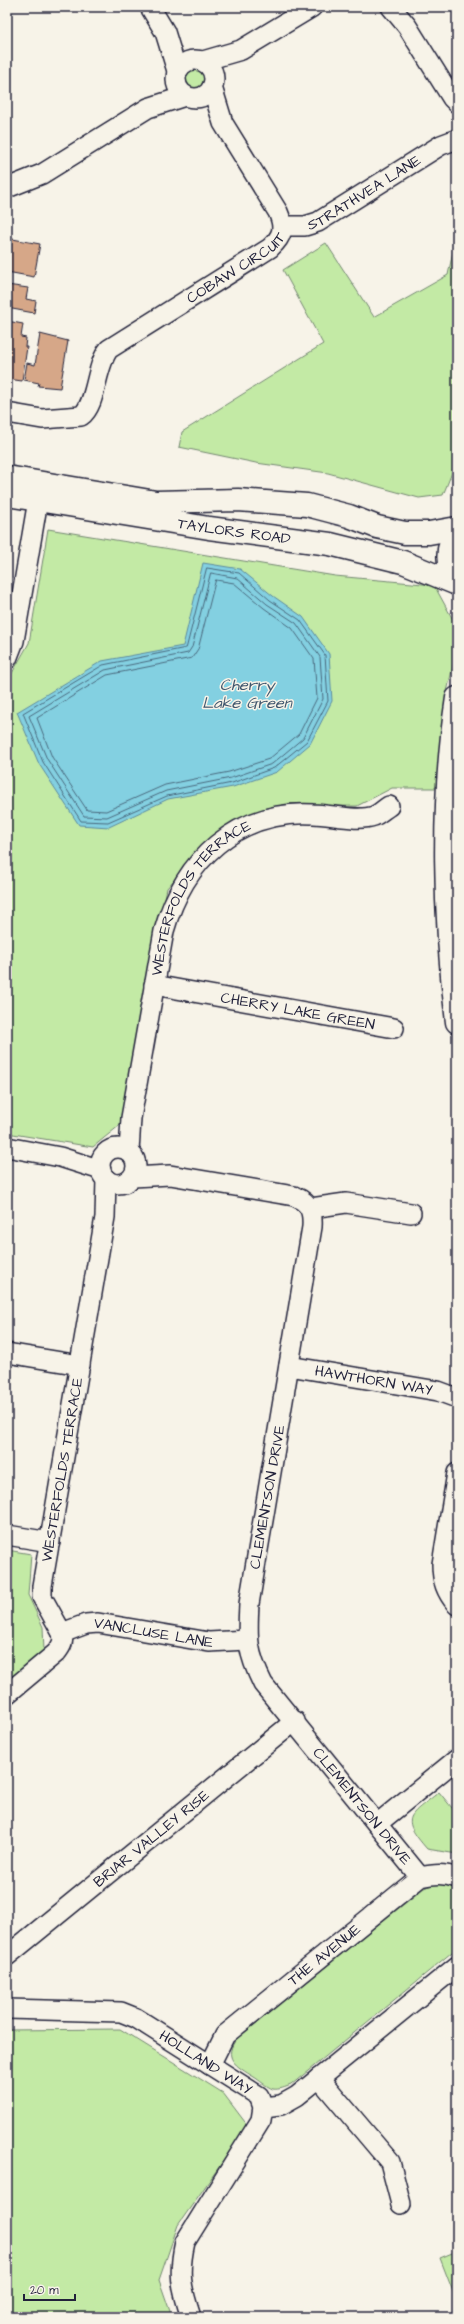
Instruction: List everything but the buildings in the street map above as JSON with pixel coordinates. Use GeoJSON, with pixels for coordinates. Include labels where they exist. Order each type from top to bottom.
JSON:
{"type":"FeatureCollection","features":[{"type":"Feature","properties":{"kind":"street"},"geometry":{"type":"LineString","coordinates":[[150,7],[165,32],[176,73],[177,88],[189,97]]}},
{"type":"Feature","properties":{"kind":"street"},"geometry":{"type":"LineString","coordinates":[[148,108],[185,62],[241,50],[312,7]]}},
{"type":"Feature","properties":{"kind":"street"},"geometry":{"type":"LineString","coordinates":[[391,7],[408,26]]}},
{"type":"Feature","properties":{"kind":"street"},"geometry":{"type":"LineString","coordinates":[[399,7],[408,26],[455,100],[457,116]]}},
{"type":"Feature","properties":{"kind":"street"},"geometry":{"type":"LineString","coordinates":[[165,32],[212,69],[213,84]]}},
{"type":"Feature","properties":{"kind":"street"},"geometry":{"type":"LineString","coordinates":[[7,188],[42,174],[148,108],[189,97],[204,96],[241,50]]}},
{"type":"Feature","properties":{"kind":"street","name":"COBAW CIRCUIT"},"geometry":{"type":"LineString","coordinates":[[7,413],[42,419],[81,416],[86,412],[98,380],[101,361],[109,349],[270,248],[281,237],[283,226],[278,212],[223,123],[213,84]]}},
{"type":"Feature","properties":{"kind":"street","name":"COBAW CIRCUIT"},"geometry":{"type":"LineString","coordinates":[[189,97],[223,123]]}},
{"type":"Feature","properties":{"kind":"street","name":"STRATHVEA LANE"},"geometry":{"type":"LineString","coordinates":[[283,226],[305,226],[318,222],[449,142],[455,132],[457,124]]}},
{"type":"Feature","properties":{"kind":"street","name":"TAYLORS ROAD"},"geometry":{"type":"LineString","coordinates":[[7,477],[156,502],[238,500],[308,505],[349,516],[376,527],[405,533],[429,534],[457,528]]}},
{"type":"Feature","properties":{"kind":"street","name":"TAYLORS ROAD"},"geometry":{"type":"LineString","coordinates":[[7,495],[209,528],[330,544],[403,562],[457,584]]}},
{"type":"Feature","properties":{"kind":"street"},"geometry":{"type":"LineString","coordinates":[[7,660],[14,641],[38,500]]}},
{"type":"Feature","properties":{"kind":"street"},"geometry":{"type":"LineString","coordinates":[[457,528],[450,541],[447,556],[450,570],[457,584]]}},
{"type":"Feature","properties":{"kind":"street"},"geometry":{"type":"LineString","coordinates":[[457,698],[448,794],[447,875],[457,1022]]}},
{"type":"Feature","properties":{"kind":"street","name":"WESTERFOLDS TERRACE"},"geometry":{"type":"LineString","coordinates":[[62,1633],[42,1597],[42,1586],[105,1217],[131,1118],[164,931],[170,908],[183,881],[194,866],[221,841],[251,824],[270,818],[313,814],[348,818],[373,816],[389,806]]}},
{"type":"Feature","properties":{"kind":"street","name":"CHERRY LAKE GREEN"},"geometry":{"type":"LineString","coordinates":[[154,985],[394,1028]]}},
{"type":"Feature","properties":{"kind":"street"},"geometry":{"type":"LineString","coordinates":[[7,1147],[294,1196],[302,1199],[311,1208],[346,1202],[411,1213]]}},
{"type":"Feature","properties":{"kind":"street","name":"CLEMENTSON DRIVE"},"geometry":{"type":"LineString","coordinates":[[311,1208],[313,1216],[312,1227],[249,1604],[247,1640],[254,1663],[263,1684],[295,1720],[376,1824],[420,1877]]}},
{"type":"Feature","properties":{"kind":"street"},"geometry":{"type":"LineString","coordinates":[[7,1353],[80,1365]]}},
{"type":"Feature","properties":{"kind":"street","name":"HAWTHORN WAY"},"geometry":{"type":"LineString","coordinates":[[289,1366],[438,1391],[457,1398]]}},
{"type":"Feature","properties":{"kind":"street"},"geometry":{"type":"LineString","coordinates":[[457,1474],[442,1564],[442,1579],[449,1596],[457,1605]]}},
{"type":"Feature","properties":{"kind":"street"},"geometry":{"type":"LineString","coordinates":[[7,1535],[50,1542]]}},
{"type":"Feature","properties":{"kind":"street","name":"VANCLUSE LANE"},"geometry":{"type":"LineString","coordinates":[[62,1633],[86,1624],[98,1623],[209,1642],[247,1640]]}},
{"type":"Feature","properties":{"kind":"street"},"geometry":{"type":"LineString","coordinates":[[7,1694],[56,1653],[61,1647],[62,1633]]}},
{"type":"Feature","properties":{"kind":"street","name":"BRIAR VALLEY RISE"},"geometry":{"type":"LineString","coordinates":[[7,1956],[295,1720]]}},
{"type":"Feature","properties":{"kind":"street"},"geometry":{"type":"LineString","coordinates":[[376,1824],[457,1759]]}},
{"type":"Feature","properties":{"kind":"street"},"geometry":{"type":"LineString","coordinates":[[420,1877],[432,1874],[447,1874],[457,1878]]}},
{"type":"Feature","properties":{"kind":"street","name":"THE AVENUE"},"geometry":{"type":"LineString","coordinates":[[210,2065],[225,2035],[420,1877]]}},
{"type":"Feature","properties":{"kind":"street"},"geometry":{"type":"LineString","coordinates":[[263,2107],[282,2105],[297,2096],[457,1966]]}},
{"type":"Feature","properties":{"kind":"street","name":"HOLLAND WAY"},"geometry":{"type":"LineString","coordinates":[[7,2009],[121,2012],[136,2018],[259,2096],[263,2107],[261,2120],[185,2242],[180,2265],[182,2291],[191,2317]]}},
{"type":"Feature","properties":{"kind":"street"},"geometry":{"type":"LineString","coordinates":[[319,2078],[390,2162],[401,2204]]}},
{"type":"Feature","properties":{"kind":"green space"},"geometry":{"type":"Polygon","coordinates":[[[195,69],[202,72],[205,79],[202,86],[195,89],[188,86],[185,79],[188,72],[195,69]]]}},
{"type":"Feature","properties":{"kind":"green space"},"geometry":{"type":"Polygon","coordinates":[[[457,233],[457,460],[443,495],[419,498],[328,473],[256,463],[179,447],[182,432],[323,344],[283,270],[326,243],[374,317],[448,275],[457,233]]]}},
{"type":"Feature","properties":{"kind":"green space"},"geometry":{"type":"Polygon","coordinates":[[[48,529],[335,576],[434,585],[457,627],[457,649],[446,696],[438,788],[392,788],[357,806],[272,807],[212,836],[167,888],[120,1125],[93,1147],[7,1133],[7,682],[29,643],[48,529]]]}},
{"type":"Feature","properties":{"kind":"green space"},"geometry":{"type":"Polygon","coordinates":[[[457,1517],[457,1590],[452,1572],[451,1554],[457,1517]]]}},
{"type":"Feature","properties":{"kind":"green space"},"geometry":{"type":"Polygon","coordinates":[[[7,1550],[31,1554],[28,1595],[43,1627],[44,1651],[7,1681],[7,1550]]]}},
{"type":"Feature","properties":{"kind":"green space"},"geometry":{"type":"Polygon","coordinates":[[[439,1792],[457,1814],[457,1854],[427,1849],[418,1838],[410,1823],[411,1817],[415,1812],[439,1792]]]}},
{"type":"Feature","properties":{"kind":"green space"},"geometry":{"type":"Polygon","coordinates":[[[437,1883],[451,1885],[457,1888],[457,1948],[291,2085],[280,2089],[273,2089],[242,2069],[233,2061],[231,2051],[233,2044],[238,2037],[424,1888],[437,1883]]]}},
{"type":"Feature","properties":{"kind":"green space"},"geometry":{"type":"Polygon","coordinates":[[[120,2029],[223,2093],[248,2126],[178,2225],[159,2280],[172,2317],[7,2317],[7,2030],[120,2029]]]}},
{"type":"Feature","properties":{"kind":"green space"},"geometry":{"type":"Polygon","coordinates":[[[457,2251],[457,2302],[440,2258],[457,2251]]]}},
{"type":"Feature","properties":{"kind":"water","name":"Cherry Lake Green"},"geometry":{"type":"Polygon","coordinates":[[[203,563],[240,569],[273,596],[303,617],[329,654],[332,701],[310,744],[277,772],[233,787],[168,799],[109,827],[79,825],[39,764],[17,712],[102,661],[183,646],[203,563]]]}}]}
